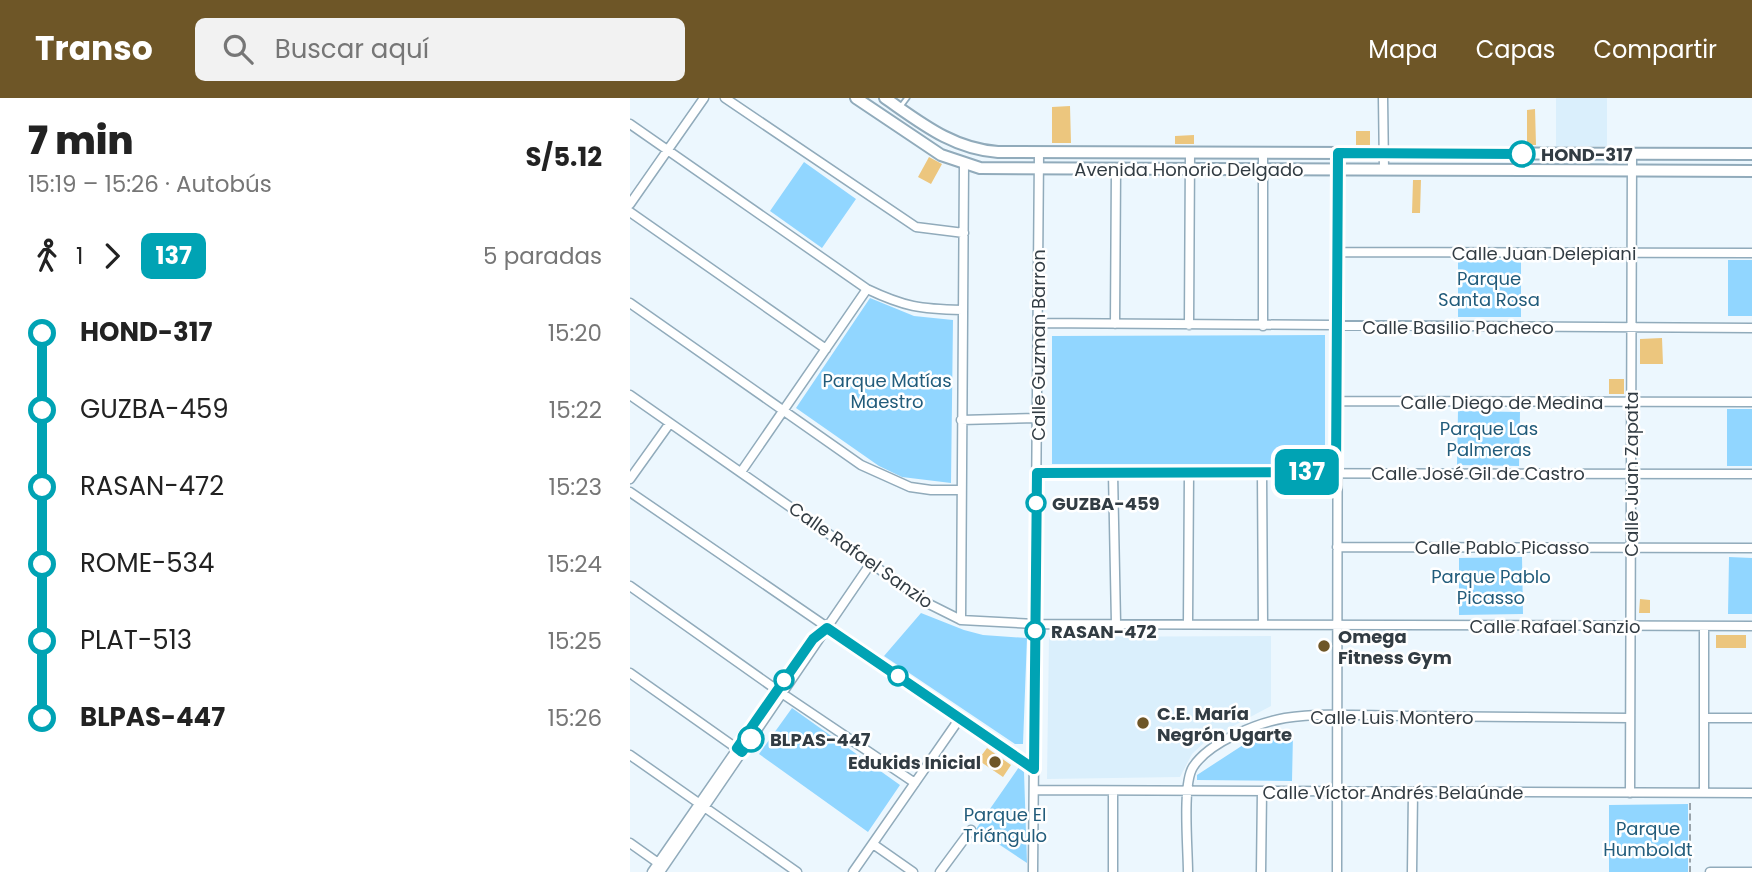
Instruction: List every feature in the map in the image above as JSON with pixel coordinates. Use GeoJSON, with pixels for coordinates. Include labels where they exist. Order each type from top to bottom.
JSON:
{"type":"FeatureCollection","features":[{"type":"Feature","properties":{"kind":"street"},"geometry":{"type":"LineString","coordinates":[[630,204],[704,98]]}},
{"type":"Feature","properties":{"kind":"street"},"geometry":{"type":"LineString","coordinates":[[725,98],[916,227],[964,233]]}},
{"type":"Feature","properties":{"kind":"street","name":"Avenida Honorio Delgado"},"geometry":{"type":"LineString","coordinates":[[856,98],[941,155],[964,164],[999,169],[1752,171]]}},
{"type":"Feature","properties":{"kind":"street","name":"Avenida Honorio Delgado"},"geometry":{"type":"LineString","coordinates":[[885,98],[948,141],[966,148],[990,152],[1752,154]]}},
{"type":"Feature","properties":{"kind":"street"},"geometry":{"type":"LineString","coordinates":[[1383,98],[1384,169]]}},
{"type":"Feature","properties":{"kind":"street"},"geometry":{"type":"LineString","coordinates":[[630,124],[867,289],[891,300],[923,309],[962,310]]}},
{"type":"Feature","properties":{"kind":"street","name":"Calle Guzman Barron"},"geometry":{"type":"LineString","coordinates":[[1033,872],[1039,153]]}},
{"type":"Feature","properties":{"kind":"street"},"geometry":{"type":"LineString","coordinates":[[1189,325],[1190,153]]}},
{"type":"Feature","properties":{"kind":"street"},"geometry":{"type":"LineString","coordinates":[[1263,153],[1263,326]]}},
{"type":"Feature","properties":{"kind":"street"},"geometry":{"type":"LineString","coordinates":[[1337,872],[1338,153]]}},
{"type":"Feature","properties":{"kind":"street","name":"Calle Juan Zapata"},"geometry":{"type":"LineString","coordinates":[[1630,793],[1632,155]]}},
{"type":"Feature","properties":{"kind":"street"},"geometry":{"type":"LineString","coordinates":[[961,620],[964,164]]}},
{"type":"Feature","properties":{"kind":"street"},"geometry":{"type":"LineString","coordinates":[[1115,324],[1116,169]]}},
{"type":"Feature","properties":{"kind":"street"},"geometry":{"type":"LineString","coordinates":[[630,212],[826,349]]}},
{"type":"Feature","properties":{"kind":"street","name":"Calle Juan Delepiani"},"geometry":{"type":"LineString","coordinates":[[1337,252],[1752,253]]}},
{"type":"Feature","properties":{"kind":"street"},"geometry":{"type":"LineString","coordinates":[[741,472],[867,289]]}},
{"type":"Feature","properties":{"kind":"street"},"geometry":{"type":"LineString","coordinates":[[630,303],[861,465],[910,487],[960,490]]}},
{"type":"Feature","properties":{"kind":"street","name":"Calle Basilio Pacheco"},"geometry":{"type":"LineString","coordinates":[[1038,323],[1752,328]]}},
{"type":"Feature","properties":{"kind":"street","name":"Calle Rafael Sanzio"},"geometry":{"type":"LineString","coordinates":[[630,395],[929,604],[961,620],[1035,624],[1752,626]]}},
{"type":"Feature","properties":{"kind":"street","name":"Calle Diego de Medina"},"geometry":{"type":"LineString","coordinates":[[1337,401],[1752,402]]}},
{"type":"Feature","properties":{"kind":"street"},"geometry":{"type":"LineString","coordinates":[[961,420],[1037,418]]}},
{"type":"Feature","properties":{"kind":"street"},"geometry":{"type":"LineString","coordinates":[[630,478],[670,423]]}},
{"type":"Feature","properties":{"kind":"street","name":"Calle José Gil de Castro"},"geometry":{"type":"LineString","coordinates":[[1037,473],[1752,474]]}},
{"type":"Feature","properties":{"kind":"street"},"geometry":{"type":"LineString","coordinates":[[1113,473],[1116,623]]}},
{"type":"Feature","properties":{"kind":"street"},"geometry":{"type":"LineString","coordinates":[[1188,623],[1189,473]]}},
{"type":"Feature","properties":{"kind":"street"},"geometry":{"type":"LineString","coordinates":[[1262,473],[1263,624]]}},
{"type":"Feature","properties":{"kind":"street"},"geometry":{"type":"LineString","coordinates":[[630,492],[1034,769]]}},
{"type":"Feature","properties":{"kind":"street","name":"Calle Pablo Picasso"},"geometry":{"type":"LineString","coordinates":[[1337,547],[1752,548]]}},
{"type":"Feature","properties":{"kind":"street"},"geometry":{"type":"LineString","coordinates":[[630,844],[658,869],[872,563]]}},
{"type":"Feature","properties":{"kind":"street"},"geometry":{"type":"LineString","coordinates":[[630,586],[915,783]]}},
{"type":"Feature","properties":{"kind":"street"},"geometry":{"type":"LineString","coordinates":[[1704,626],[1704,793]]}},
{"type":"Feature","properties":{"kind":"street"},"geometry":{"type":"LineString","coordinates":[[630,673],[740,750]]}},
{"type":"Feature","properties":{"kind":"street","name":"Calle Luis Montero"},"geometry":{"type":"LineString","coordinates":[[1188,791],[1189,777],[1195,764],[1206,754],[1231,737],[1275,720],[1337,716],[1630,718]]}},
{"type":"Feature","properties":{"kind":"street"},"geometry":{"type":"LineString","coordinates":[[853,872],[960,718]]}},
{"type":"Feature","properties":{"kind":"street"},"geometry":{"type":"LineString","coordinates":[[1704,718],[1752,718]]}},
{"type":"Feature","properties":{"kind":"street"},"geometry":{"type":"LineString","coordinates":[[630,755],[797,872]]}},
{"type":"Feature","properties":{"kind":"street","name":"Calle Víctor Andrés Belaúnde"},"geometry":{"type":"LineString","coordinates":[[1034,790],[1752,793]]}},
{"type":"Feature","properties":{"kind":"street"},"geometry":{"type":"LineString","coordinates":[[1113,791],[1113,872]]}},
{"type":"Feature","properties":{"kind":"street"},"geometry":{"type":"LineString","coordinates":[[1188,791],[1188,872]]}},
{"type":"Feature","properties":{"kind":"street"},"geometry":{"type":"LineString","coordinates":[[1261,872],[1262,792]]}},
{"type":"Feature","properties":{"kind":"street"},"geometry":{"type":"LineString","coordinates":[[1412,872],[1413,792]]}},
{"type":"Feature","properties":{"kind":"street"},"geometry":{"type":"LineString","coordinates":[[940,872],[971,830]]}},
{"type":"Feature","properties":{"kind":"street"},"geometry":{"type":"LineString","coordinates":[[873,844],[913,872]]}},
{"type":"Feature","properties":{"kind":"street"},"geometry":{"type":"LineString","coordinates":[[1710,872],[1752,872]]}},
{"type":"Feature","properties":{"kind":"lane"},"geometry":{"type":"LineString","coordinates":[[899,108],[907,98]]}},
{"type":"Feature","properties":{"kind":"path"},"geometry":{"type":"LineString","coordinates":[[1690,793],[1690,872]]}},
{"type":"Feature","properties":{"kind":"shaded area"},"geometry":{"type":"Polygon","coordinates":[[[1556,98],[1607,98],[1607,146],[1556,146],[1556,98]]]}},
{"type":"Feature","properties":{"kind":"shaded area","name":"C.E. María Negrón Ugarte"},"geometry":{"type":"Polygon","coordinates":[[[1271,636],[1271,706],[1207,740],[1192,754],[1180,777],[1047,779],[1049,637],[1271,636]]]}},
{"type":"Feature","properties":{"kind":"green space"},"geometry":{"type":"Polygon","coordinates":[[[804,162],[856,199],[822,248],[770,211],[804,162]]]}},
{"type":"Feature","properties":{"kind":"green space","name":"Parque Santa Rosa"},"geometry":{"type":"Polygon","coordinates":[[[1458,260],[1521,260],[1521,317],[1458,317],[1458,260]]]}},
{"type":"Feature","properties":{"kind":"green space"},"geometry":{"type":"Polygon","coordinates":[[[1728,260],[1752,260],[1752,316],[1728,316],[1728,260]]]}},
{"type":"Feature","properties":{"kind":"green space","name":"Parque Matías Maestro"},"geometry":{"type":"Polygon","coordinates":[[[870,298],[914,316],[953,320],[951,483],[902,477],[879,466],[796,408],[870,298]]]}},
{"type":"Feature","properties":{"kind":"green space"},"geometry":{"type":"Polygon","coordinates":[[[1325,335],[1325,464],[1052,464],[1052,336],[1325,335]]]}},
{"type":"Feature","properties":{"kind":"green space"},"geometry":{"type":"Polygon","coordinates":[[[1727,409],[1752,409],[1752,466],[1727,466],[1727,409]]]}},
{"type":"Feature","properties":{"kind":"green space","name":"Parque Las Palmeras"},"geometry":{"type":"Polygon","coordinates":[[[1458,411],[1520,412],[1519,466],[1457,465],[1458,411]]]}},
{"type":"Feature","properties":{"kind":"green space","name":"Parque Pablo Picasso"},"geometry":{"type":"Polygon","coordinates":[[[1522,557],[1523,614],[1459,615],[1459,558],[1522,557]]]}},
{"type":"Feature","properties":{"kind":"green space"},"geometry":{"type":"Polygon","coordinates":[[[1729,557],[1752,558],[1752,614],[1728,614],[1729,557]]]}},
{"type":"Feature","properties":{"kind":"green space"},"geometry":{"type":"Polygon","coordinates":[[[921,613],[983,635],[1027,638],[1023,744],[1015,744],[884,656],[921,613]]]}},
{"type":"Feature","properties":{"kind":"green space"},"geometry":{"type":"Polygon","coordinates":[[[792,708],[900,785],[868,832],[759,754],[792,708]]]}},
{"type":"Feature","properties":{"kind":"green space"},"geometry":{"type":"Polygon","coordinates":[[[1260,734],[1293,734],[1292,781],[1197,780],[1197,775],[1260,734]]]}},
{"type":"Feature","properties":{"kind":"green space","name":"Parque El Triángulo"},"geometry":{"type":"Polygon","coordinates":[[[1019,767],[1024,772],[1027,863],[976,829],[1019,767]]]}},
{"type":"Feature","properties":{"kind":"green space","name":"Parque Humboldt"},"geometry":{"type":"Polygon","coordinates":[[[1688,804],[1688,872],[1609,872],[1609,805],[1688,804]]]}},
{"type":"Feature","properties":{"kind":"building"},"geometry":{"type":"Polygon","coordinates":[[[1070,106],[1071,143],[1052,143],[1052,107],[1070,106]]]}},
{"type":"Feature","properties":{"kind":"building"},"geometry":{"type":"Polygon","coordinates":[[[1535,109],[1536,145],[1527,145],[1527,110],[1535,109]]]}},
{"type":"Feature","properties":{"kind":"building"},"geometry":{"type":"Polygon","coordinates":[[[1356,131],[1370,131],[1370,145],[1356,145],[1356,131]]]}},
{"type":"Feature","properties":{"kind":"building"},"geometry":{"type":"Polygon","coordinates":[[[1194,135],[1194,144],[1175,144],[1175,136],[1194,135]]]}},
{"type":"Feature","properties":{"kind":"building"},"geometry":{"type":"Polygon","coordinates":[[[929,157],[942,164],[931,184],[918,177],[929,157]]]}},
{"type":"Feature","properties":{"kind":"building"},"geometry":{"type":"Polygon","coordinates":[[[1413,180],[1421,180],[1420,213],[1412,213],[1413,180]]]}},
{"type":"Feature","properties":{"kind":"building"},"geometry":{"type":"Polygon","coordinates":[[[1662,338],[1663,364],[1640,364],[1640,339],[1662,338]]]}},
{"type":"Feature","properties":{"kind":"building"},"geometry":{"type":"Polygon","coordinates":[[[1609,379],[1624,379],[1624,394],[1609,394],[1609,379]]]}},
{"type":"Feature","properties":{"kind":"building"},"geometry":{"type":"Polygon","coordinates":[[[1640,599],[1650,600],[1650,613],[1639,613],[1640,599]]]}},
{"type":"Feature","properties":{"kind":"building"},"geometry":{"type":"Polygon","coordinates":[[[1716,635],[1746,635],[1746,648],[1716,648],[1716,635]]]}},
{"type":"Feature","properties":{"kind":"building","name":"Edukids Inicial"},"geometry":{"type":"Polygon","coordinates":[[[987,748],[1011,765],[1003,777],[978,760],[987,748]]]}},
{"type":"Feature","properties":{"kind":"bus line","name":"137"},"geometry":{"type":"LineString","coordinates":[[751,739],[742,752],[737,748],[813,639],[827,628],[1034,769],[1037,473],[1336,472],[1338,153],[1522,154]]}},
{"type":"Feature","properties":{"kind":"place","name":"HOND-317"},"geometry":{"type":"Point","coordinates":[1522,154]}},
{"type":"Feature","properties":{"kind":"place","name":"GUZBA-459"},"geometry":{"type":"Point","coordinates":[1036,503]}},
{"type":"Feature","properties":{"kind":"place","name":"RASAN-472"},"geometry":{"type":"Point","coordinates":[1035,631]}},
{"type":"Feature","properties":{"kind":"place","name":"Omega Fitness Gym"},"geometry":{"type":"Point","coordinates":[1324,646]}},
{"type":"Feature","properties":{"kind":"place","name":"C.E. María Negrón Ugarte"},"geometry":{"type":"Point","coordinates":[1143,723]}},
{"type":"Feature","properties":{"kind":"place","name":"BLPAS-447"},"geometry":{"type":"Point","coordinates":[751,739]}},
{"type":"Feature","properties":{"kind":"place","name":"Edukids Inicial"},"geometry":{"type":"Point","coordinates":[995,762]}}]}
